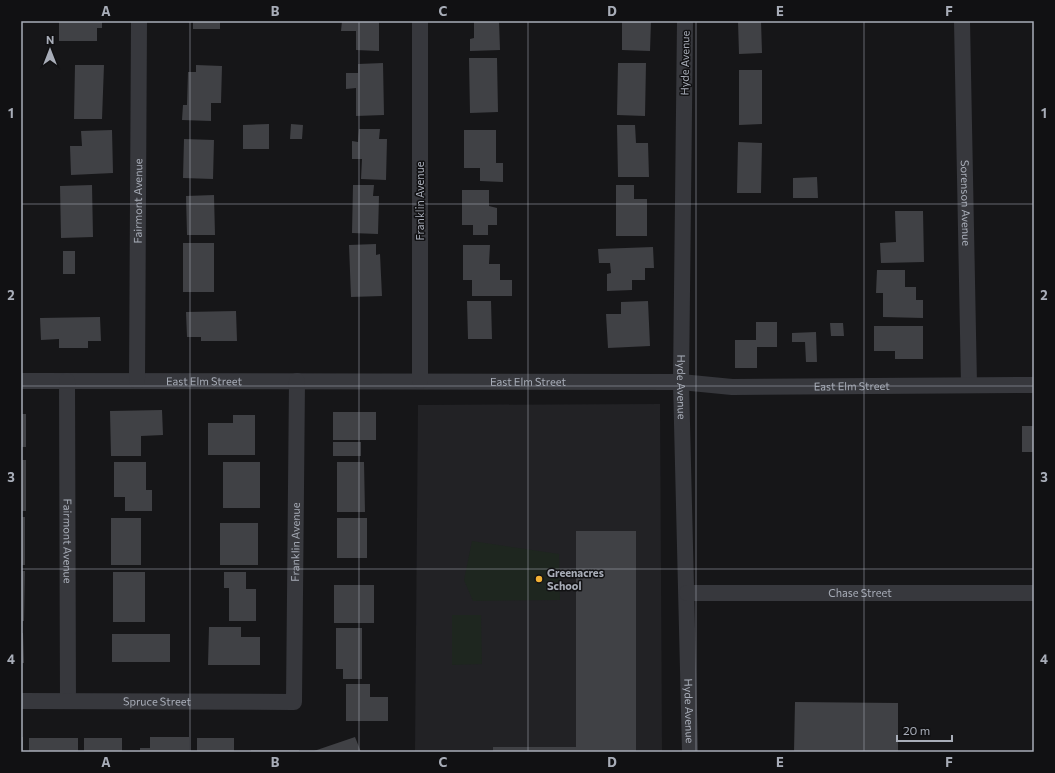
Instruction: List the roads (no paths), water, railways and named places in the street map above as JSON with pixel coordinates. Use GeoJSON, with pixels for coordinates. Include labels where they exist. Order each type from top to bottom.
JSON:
{"type":"FeatureCollection","features":[{"type":"Feature","properties":{"kind":"street","name":"Fairmont Avenue"},"geometry":{"type":"LineString","coordinates":[[137,381],[139,21]]}},
{"type":"Feature","properties":{"kind":"street","name":"Franklin Avenue"},"geometry":{"type":"LineString","coordinates":[[420,21],[420,381]]}},
{"type":"Feature","properties":{"kind":"street","name":"Hyde Avenue"},"geometry":{"type":"LineString","coordinates":[[686,21],[681,382],[690,752]]}},
{"type":"Feature","properties":{"kind":"street","name":"Sorenson Avenue"},"geometry":{"type":"LineString","coordinates":[[962,21],[969,385]]}},
{"type":"Feature","properties":{"kind":"street","name":"East Elm Street"},"geometry":{"type":"LineString","coordinates":[[21,381],[681,382],[732,387],[1034,385]]}},
{"type":"Feature","properties":{"kind":"street","name":"Fairmont Avenue"},"geometry":{"type":"LineString","coordinates":[[67,381],[68,701]]}},
{"type":"Feature","properties":{"kind":"street","name":"Franklin Avenue"},"geometry":{"type":"LineString","coordinates":[[294,702],[297,381]]}},
{"type":"Feature","properties":{"kind":"street","name":"Chase Street"},"geometry":{"type":"LineString","coordinates":[[687,593],[1034,593]]}},
{"type":"Feature","properties":{"kind":"street","name":"Spruce Street"},"geometry":{"type":"LineString","coordinates":[[21,701],[294,702]]}},
{"type":"Feature","properties":{"kind":"place","name":"Greenacres School"},"geometry":{"type":"Point","coordinates":[539,579]}}]}
